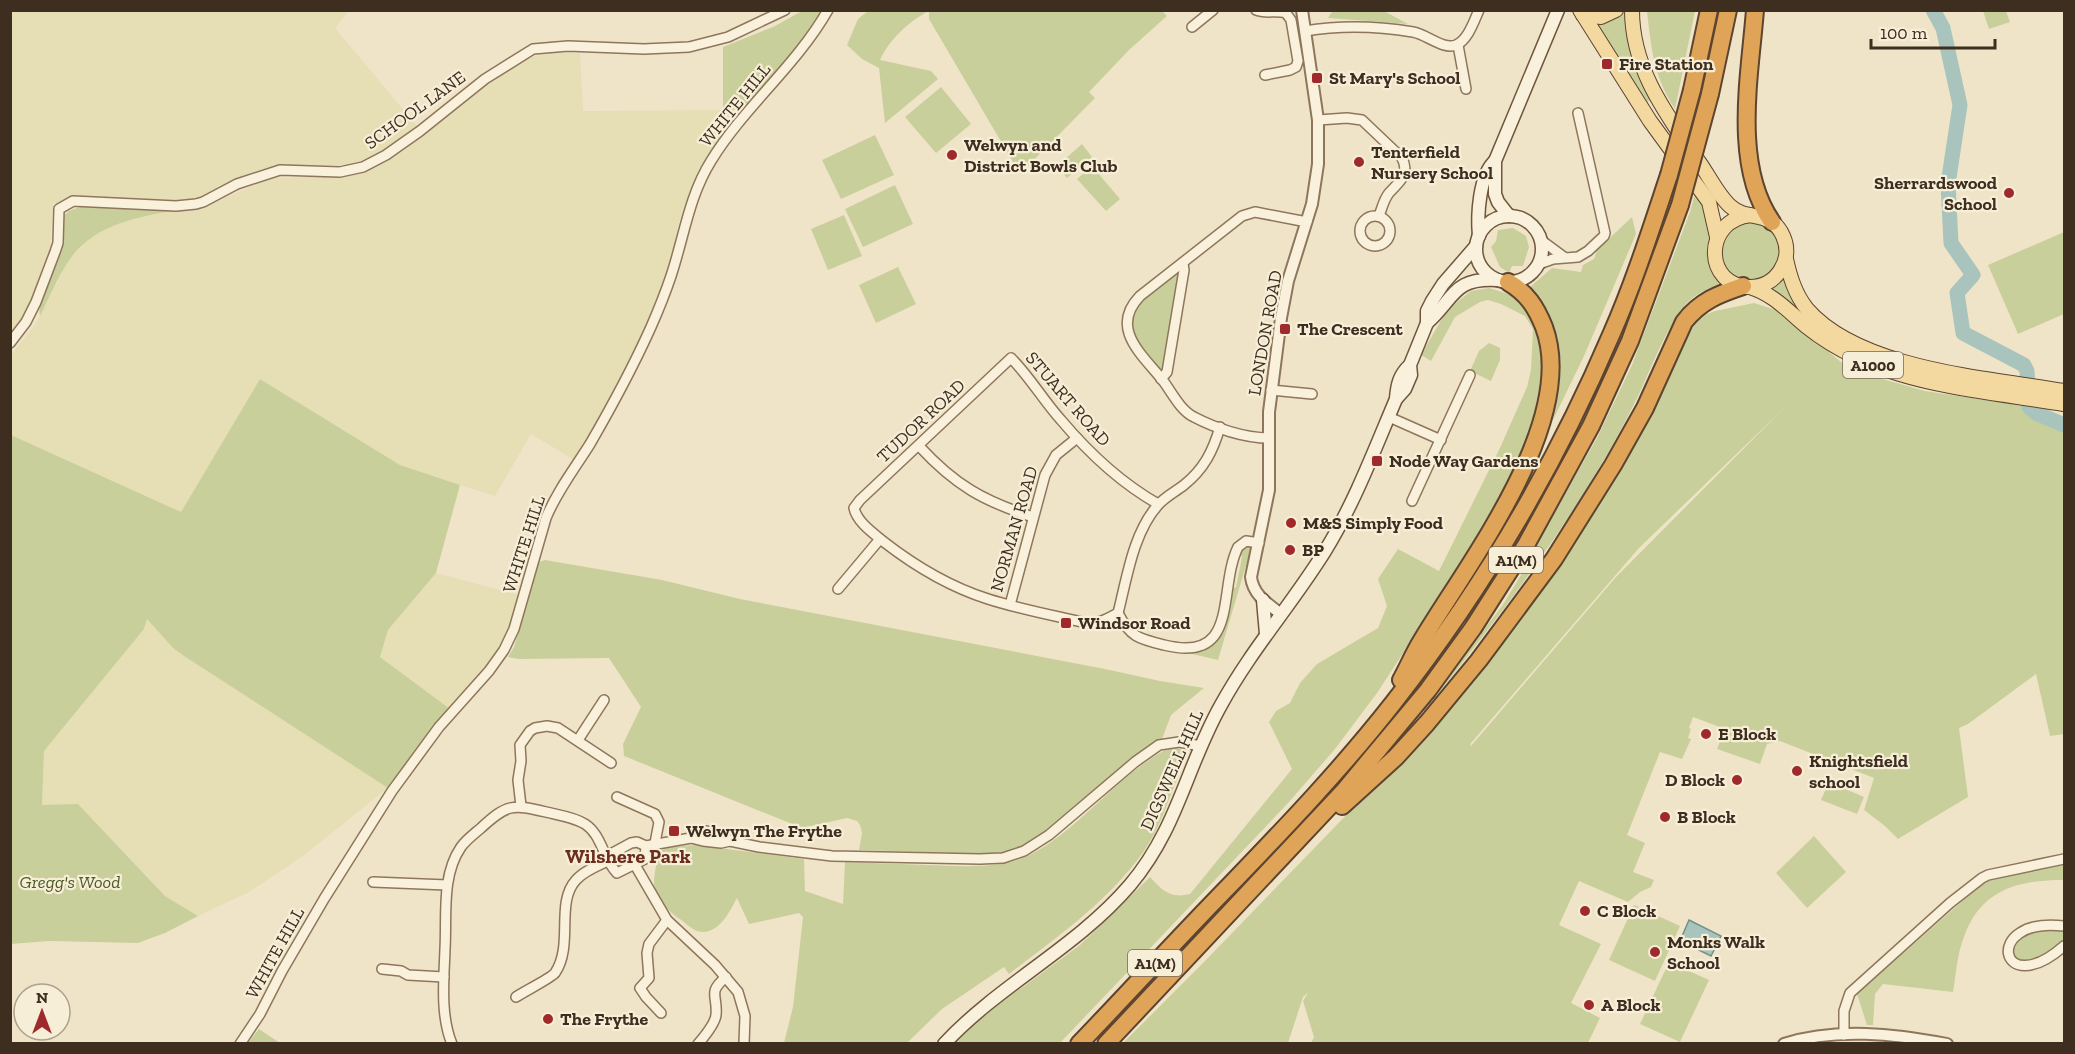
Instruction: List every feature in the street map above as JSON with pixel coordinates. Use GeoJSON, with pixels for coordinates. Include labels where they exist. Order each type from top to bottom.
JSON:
{"type":"FeatureCollection","features":[{"type":"Feature","properties":{"kind":"highway","name":"A1(M)"},"geometry":{"type":"LineString","coordinates":[[1079,1044],[1340,767],[1381,718],[1451,626],[1487,572],[1553,458],[1612,333],[1644,251],[1669,175],[1692,90],[1708,10]]}},
{"type":"Feature","properties":{"kind":"highway","name":"A1(M)"},"geometry":{"type":"LineString","coordinates":[[1106,1044],[1343,792],[1428,690],[1473,628],[1526,545],[1591,426],[1649,294],[1680,205],[1710,94],[1728,10]]}},
{"type":"Feature","properties":{"kind":"highway"},"geometry":{"type":"LineString","coordinates":[[1755,10],[1747,116],[1748,137],[1752,173],[1765,212],[1772,222]]}},
{"type":"Feature","properties":{"kind":"highway","name":"A1(M)"},"geometry":{"type":"LineString","coordinates":[[1381,718],[1422,640],[1454,591],[1526,464],[1543,420],[1548,401],[1550,373],[1550,350],[1545,331],[1529,298],[1524,292],[1504,281]]}},
{"type":"Feature","properties":{"kind":"highway","name":"A1(M)"},"geometry":{"type":"LineString","coordinates":[[1273,867],[1396,757],[1479,660],[1554,559],[1614,465],[1645,408],[1684,322],[1691,313],[1710,299],[1747,287]]}},
{"type":"Feature","properties":{"kind":"main road"},"geometry":{"type":"LineString","coordinates":[[1581,13],[1601,17],[1616,10]]}},
{"type":"Feature","properties":{"kind":"main road"},"geometry":{"type":"LineString","coordinates":[[1581,13],[1650,121],[1709,202],[1717,237],[1714,255],[1716,264],[1727,278],[1747,287],[1760,286],[1777,276],[1786,259],[1786,242],[1783,234],[1772,222],[1762,216],[1737,211],[1724,199],[1656,96],[1637,51],[1632,10]]}},
{"type":"Feature","properties":{"kind":"main road"},"geometry":{"type":"LineString","coordinates":[[1509,216],[1495,194],[1495,161],[1557,11]]}},
{"type":"Feature","properties":{"kind":"main road"},"geometry":{"type":"LineString","coordinates":[[1495,161],[1488,167],[1484,181],[1477,241],[1479,263],[1484,271],[1504,281]]}},
{"type":"Feature","properties":{"kind":"main road"},"geometry":{"type":"LineString","coordinates":[[1717,237],[1727,223],[1742,215],[1751,214]]}},
{"type":"Feature","properties":{"kind":"main road"},"geometry":{"type":"LineString","coordinates":[[1509,216],[1523,219],[1535,228],[1541,240],[1542,249],[1539,264],[1526,277],[1504,281],[1476,280],[1463,285],[1427,323],[1427,311],[1437,293],[1491,221],[1509,216]]}},
{"type":"Feature","properties":{"kind":"main road","name":"A1000"},"geometry":{"type":"LineString","coordinates":[[1786,259],[1793,284],[1807,308],[1847,339],[1873,352],[1915,366],[2016,389],[2034,392],[2064,391]]}},
{"type":"Feature","properties":{"kind":"main road","name":"A1000"},"geometry":{"type":"LineString","coordinates":[[1747,287],[1772,297],[1824,339],[1856,358],[1874,365],[1919,379],[2016,389]]}},
{"type":"Feature","properties":{"kind":"main road","name":"DIGSWELL HILL"},"geometry":{"type":"LineString","coordinates":[[944,1044],[976,1012],[1089,924],[1128,887],[1153,855],[1163,838],[1201,746],[1232,686],[1314,568],[1338,529],[1396,399],[1405,389],[1411,375],[1410,365],[1427,323]]}},
{"type":"Feature","properties":{"kind":"main road","name":"A1000"},"geometry":{"type":"LineString","coordinates":[[2034,392],[2064,404]]}},
{"type":"Feature","properties":{"kind":"main road"},"geometry":{"type":"LineString","coordinates":[[1263,600],[1266,634]]}},
{"type":"Feature","properties":{"kind":"street","name":"SCHOOL LANE"},"geometry":{"type":"LineString","coordinates":[[10,343],[26,322],[36,302],[58,243],[59,209],[67,202],[83,200],[176,206],[196,204],[237,184],[280,170],[340,171],[363,166],[386,155],[485,80],[533,49],[568,46],[644,49],[688,47],[728,37],[768,14],[785,10]]}},
{"type":"Feature","properties":{"kind":"street","name":"WHITE HILL"},"geometry":{"type":"LineString","coordinates":[[240,1044],[260,1014],[324,898],[392,791],[439,727],[489,671],[504,650],[514,629],[546,518],[610,409],[652,325],[671,276],[683,229],[702,177],[711,160],[758,99],[795,57],[828,10]]}},
{"type":"Feature","properties":{"kind":"street"},"geometry":{"type":"LineString","coordinates":[[1192,27],[1213,10]]}},
{"type":"Feature","properties":{"kind":"street"},"geometry":{"type":"LineString","coordinates":[[1256,10],[1263,12],[1278,10],[1286,13],[1291,20],[1298,61],[1296,67],[1290,70],[1265,75]]}},
{"type":"Feature","properties":{"kind":"street","name":"LONDON ROAD"},"geometry":{"type":"LineString","coordinates":[[1281,614],[1263,600],[1254,588],[1251,577],[1270,480],[1271,390],[1284,299],[1307,222],[1317,176],[1318,120],[1302,10]]}},
{"type":"Feature","properties":{"kind":"street"},"geometry":{"type":"LineString","coordinates":[[1305,31],[1335,26],[1409,31],[1422,34],[1445,45],[1458,45],[1467,35],[1479,10]]}},
{"type":"Feature","properties":{"kind":"street"},"geometry":{"type":"LineString","coordinates":[[1458,45],[1466,89]]}},
{"type":"Feature","properties":{"kind":"street"},"geometry":{"type":"LineString","coordinates":[[1539,264],[1564,257],[1584,255],[1604,236],[1605,232],[1578,114]]}},
{"type":"Feature","properties":{"kind":"street"},"geometry":{"type":"LineString","coordinates":[[1318,120],[1347,118],[1362,120],[1402,158],[1405,164],[1404,177],[1400,184],[1388,194],[1379,216]]}},
{"type":"Feature","properties":{"kind":"street"},"geometry":{"type":"LineString","coordinates":[[1269,438],[1250,436],[1220,428],[1188,414],[1129,338],[1130,311],[1140,296],[1248,213],[1256,212],[1307,222]]}},
{"type":"Feature","properties":{"kind":"street"},"geometry":{"type":"LineString","coordinates":[[1541,240],[1564,257]]}},
{"type":"Feature","properties":{"kind":"street"},"geometry":{"type":"LineString","coordinates":[[1161,379],[1167,372],[1184,264]]}},
{"type":"Feature","properties":{"kind":"street","name":"STUART ROAD"},"geometry":{"type":"LineString","coordinates":[[1011,358],[1025,372],[1077,438],[1120,479],[1158,504]]}},
{"type":"Feature","properties":{"kind":"street","name":"TUDOR ROAD"},"geometry":{"type":"LineString","coordinates":[[880,539],[857,517],[854,508],[1011,358]]}},
{"type":"Feature","properties":{"kind":"street"},"geometry":{"type":"LineString","coordinates":[[1412,501],[1470,375]]}},
{"type":"Feature","properties":{"kind":"street"},"geometry":{"type":"LineString","coordinates":[[1271,390],[1312,394]]}},
{"type":"Feature","properties":{"kind":"street"},"geometry":{"type":"LineString","coordinates":[[1389,417],[1441,440]]}},
{"type":"Feature","properties":{"kind":"street"},"geometry":{"type":"LineString","coordinates":[[838,589],[880,539],[903,557],[968,592],[1010,605],[1088,623],[1103,621],[1118,613],[1138,540],[1158,504],[1183,486],[1201,469],[1212,452],[1220,428]]}},
{"type":"Feature","properties":{"kind":"street","name":"NORMAN ROAD"},"geometry":{"type":"LineString","coordinates":[[1010,605],[1033,517],[1050,464],[1056,455],[1077,438]]}},
{"type":"Feature","properties":{"kind":"street"},"geometry":{"type":"LineString","coordinates":[[919,446],[945,473],[972,492],[991,503],[1033,517]]}},
{"type":"Feature","properties":{"kind":"street"},"geometry":{"type":"LineString","coordinates":[[1118,613],[1132,634],[1146,641],[1184,650],[1200,646],[1213,637],[1222,620],[1238,547],[1246,541],[1259,543]]}},
{"type":"Feature","properties":{"kind":"street"},"geometry":{"type":"LineString","coordinates":[[578,740],[604,700]]}},
{"type":"Feature","properties":{"kind":"street"},"geometry":{"type":"LineString","coordinates":[[521,806],[518,780],[521,761],[520,745],[530,731],[540,726],[558,729],[611,763]]}},
{"type":"Feature","properties":{"kind":"street"},"geometry":{"type":"LineString","coordinates":[[516,997],[553,975],[563,954],[566,904],[572,886],[584,873],[632,843],[651,844],[691,838],[712,842],[730,841],[832,856],[1003,858],[1024,851],[1049,835],[1135,762],[1160,745],[1179,742],[1201,746]]}},
{"type":"Feature","properties":{"kind":"street"},"geometry":{"type":"LineString","coordinates":[[452,1044],[446,1023],[444,977],[447,885],[456,856],[469,838],[496,814],[521,806],[571,818],[585,824],[594,833],[616,873],[645,859],[659,822],[655,814],[617,797]]}},
{"type":"Feature","properties":{"kind":"street"},"geometry":{"type":"LineString","coordinates":[[1844,1035],[1844,1011],[1850,993],[1950,903],[1988,875],[2064,859]]}},
{"type":"Feature","properties":{"kind":"street"},"geometry":{"type":"LineString","coordinates":[[635,865],[667,920],[726,977],[738,992],[745,1016],[744,1044]]}},
{"type":"Feature","properties":{"kind":"street"},"geometry":{"type":"LineString","coordinates":[[373,882],[447,885]]}},
{"type":"Feature","properties":{"kind":"street"},"geometry":{"type":"LineString","coordinates":[[662,1013],[640,988],[648,978],[649,944],[667,920]]}},
{"type":"Feature","properties":{"kind":"street"},"geometry":{"type":"LineString","coordinates":[[2064,926],[2049,925],[2026,930],[2008,945],[2009,959],[2021,966],[2030,965],[2044,961],[2064,946]]}},
{"type":"Feature","properties":{"kind":"street"},"geometry":{"type":"LineString","coordinates":[[381,969],[400,971],[408,975],[444,977]]}},
{"type":"Feature","properties":{"kind":"street"},"geometry":{"type":"LineString","coordinates":[[698,1044],[715,1021],[716,1007],[713,993],[716,985],[726,977]]}},
{"type":"Feature","properties":{"kind":"street"},"geometry":{"type":"LineString","coordinates":[[1784,1044],[1796,1040],[1844,1035],[1888,1035],[1943,1043]]}},
{"type":"Feature","properties":{"kind":"shaded area"},"geometry":{"type":"Polygon","coordinates":[[[11,11],[349,11],[335,28],[417,126],[394,147],[375,157],[351,165],[285,165],[198,198],[178,202],[148,202],[79,197],[53,204],[50,250],[35,292],[17,327],[11,333],[11,11]]]}},
{"type":"Feature","properties":{"kind":"shaded area"},"geometry":{"type":"Polygon","coordinates":[[[580,53],[583,111],[746,110],[711,151],[690,191],[678,226],[671,263],[655,309],[606,410],[574,460],[531,434],[495,496],[400,465],[260,379],[181,512],[11,435],[11,355],[36,323],[68,261],[89,239],[112,226],[145,215],[214,203],[275,178],[337,176],[361,173],[381,165],[405,150],[485,83],[513,65],[535,56],[580,53]]]}},
{"type":"Feature","properties":{"kind":"shaded area"},"geometry":{"type":"Polygon","coordinates":[[[436,573],[520,595],[501,651],[450,709],[380,657],[388,630],[436,573]]]}},
{"type":"Feature","properties":{"kind":"shaded area"},"geometry":{"type":"Polygon","coordinates":[[[147,619],[173,648],[184,656],[388,788],[303,856],[249,892],[198,916],[165,896],[78,804],[42,806],[44,751],[144,629],[147,619]]]}},
{"type":"Feature","properties":{"kind":"green space"},"geometry":{"type":"Polygon","coordinates":[[[1333,10],[1384,11],[1408,24],[1328,18],[1333,10]]]}},
{"type":"Feature","properties":{"kind":"green space"},"geometry":{"type":"Polygon","coordinates":[[[802,11],[825,11],[818,23],[746,110],[723,109],[723,47],[775,26],[802,11]]]}},
{"type":"Feature","properties":{"kind":"green space"},"geometry":{"type":"Polygon","coordinates":[[[868,11],[929,11],[900,32],[880,60],[931,71],[938,79],[885,123],[879,68],[862,59],[847,45],[858,19],[868,11]]]}},
{"type":"Feature","properties":{"kind":"green space"},"geometry":{"type":"Polygon","coordinates":[[[929,11],[1162,11],[1167,16],[1129,50],[1089,92],[1095,98],[1020,174],[929,19],[929,11]]]}},
{"type":"Feature","properties":{"kind":"green space"},"geometry":{"type":"Polygon","coordinates":[[[1627,11],[1651,99],[1646,103],[1592,19],[1627,11]]]}},
{"type":"Feature","properties":{"kind":"green space"},"geometry":{"type":"Polygon","coordinates":[[[1647,11],[1695,11],[1675,109],[1658,74],[1647,11]]]}},
{"type":"Feature","properties":{"kind":"green space"},"geometry":{"type":"Polygon","coordinates":[[[1983,11],[2006,11],[2010,22],[1989,29],[1983,11]]]}},
{"type":"Feature","properties":{"kind":"green space"},"geometry":{"type":"Polygon","coordinates":[[[941,87],[971,124],[936,153],[905,117],[941,87]]]}},
{"type":"Feature","properties":{"kind":"green space"},"geometry":{"type":"Polygon","coordinates":[[[875,135],[894,175],[841,199],[822,160],[875,135]]]}},
{"type":"Feature","properties":{"kind":"green space"},"geometry":{"type":"Polygon","coordinates":[[[1082,144],[1092,157],[1067,178],[1057,166],[1082,144]]]}},
{"type":"Feature","properties":{"kind":"green space"},"geometry":{"type":"Polygon","coordinates":[[[1092,166],[1120,199],[1106,211],[1077,179],[1092,166]]]}},
{"type":"Feature","properties":{"kind":"green space"},"geometry":{"type":"Polygon","coordinates":[[[895,185],[913,224],[863,247],[845,209],[895,185]]]}},
{"type":"Feature","properties":{"kind":"green space"},"geometry":{"type":"Polygon","coordinates":[[[1695,193],[1704,206],[1710,232],[1708,255],[1710,267],[1722,284],[1709,288],[1690,300],[1676,318],[1619,433],[1571,513],[1519,588],[1434,699],[1433,696],[1502,606],[1597,438],[1632,365],[1690,212],[1695,193]]]}},
{"type":"Feature","properties":{"kind":"green space"},"geometry":{"type":"Polygon","coordinates":[[[82,206],[177,210],[131,220],[102,231],[89,239],[68,262],[40,316],[43,294],[59,251],[62,217],[69,211],[82,206]]]}},
{"type":"Feature","properties":{"kind":"green space"},"geometry":{"type":"Polygon","coordinates":[[[844,215],[862,256],[828,270],[811,229],[844,215]]]}},
{"type":"Feature","properties":{"kind":"green space"},"geometry":{"type":"Polygon","coordinates":[[[1632,217],[1636,234],[1584,356],[1552,422],[1548,418],[1542,307],[1530,287],[1552,268],[1581,272],[1583,265],[1594,259],[1597,250],[1632,217]]]}},
{"type":"Feature","properties":{"kind":"green space"},"geometry":{"type":"Polygon","coordinates":[[[1751,222],[1762,224],[1775,235],[1780,251],[1778,262],[1767,275],[1751,280],[1740,278],[1727,267],[1722,251],[1724,240],[1735,227],[1751,222]]]}},
{"type":"Feature","properties":{"kind":"green space"},"geometry":{"type":"Polygon","coordinates":[[[1513,228],[1526,236],[1529,247],[1523,266],[1512,266],[1509,273],[1500,267],[1491,247],[1496,241],[1498,230],[1513,228]]]}},
{"type":"Feature","properties":{"kind":"green space"},"geometry":{"type":"Polygon","coordinates":[[[2064,232],[2064,314],[2018,334],[1988,265],[2064,232]]]}},
{"type":"Feature","properties":{"kind":"green space"},"geometry":{"type":"Polygon","coordinates":[[[898,267],[916,304],[876,323],[859,285],[898,267]]]}},
{"type":"Feature","properties":{"kind":"green space"},"geometry":{"type":"Polygon","coordinates":[[[1180,271],[1164,369],[1159,370],[1137,344],[1132,331],[1133,317],[1145,299],[1180,271]]]}},
{"type":"Feature","properties":{"kind":"green space"},"geometry":{"type":"Polygon","coordinates":[[[1782,278],[1795,303],[1807,316],[1829,333],[1852,346],[1875,357],[1923,372],[2023,389],[2022,393],[1925,376],[1869,358],[1842,344],[1817,327],[1771,289],[1782,278]]]}},
{"type":"Feature","properties":{"kind":"green space"},"geometry":{"type":"Polygon","coordinates":[[[1489,288],[1512,295],[1521,303],[1540,339],[1542,361],[1540,393],[1532,431],[1478,539],[1377,693],[1335,749],[1289,802],[1060,1043],[953,1044],[997,1002],[1023,987],[1080,945],[1150,877],[1167,892],[1177,895],[1190,894],[1292,769],[1269,722],[1276,711],[1290,703],[1300,683],[1317,664],[1378,628],[1387,606],[1378,579],[1398,549],[1439,571],[1499,450],[1527,387],[1531,370],[1533,329],[1525,316],[1488,300],[1480,302],[1455,317],[1431,361],[1421,355],[1447,310],[1471,291],[1489,288]]]}},
{"type":"Feature","properties":{"kind":"green space"},"geometry":{"type":"Polygon","coordinates":[[[1754,303],[1782,312],[1842,363],[1879,378],[1925,391],[2024,406],[2037,417],[2064,428],[2064,734],[2050,736],[2036,674],[1968,724],[1959,728],[1968,797],[1898,839],[1864,810],[1874,778],[1780,741],[1767,744],[1760,764],[1717,749],[1725,729],[1693,717],[1688,738],[1691,739],[1682,759],[1660,752],[1627,835],[1645,843],[1633,872],[1654,880],[1651,887],[1640,892],[1628,902],[1579,881],[1559,925],[1601,944],[1571,1003],[1600,1018],[1588,1043],[1311,1043],[1314,1037],[1303,1001],[1308,993],[1303,997],[1288,1043],[1122,1044],[1419,740],[1544,581],[1684,341],[1700,317],[1715,311],[1754,303]],[[1782,410],[1639,548],[1471,743],[1470,747],[1616,577],[1782,410]]]}},
{"type":"Feature","properties":{"kind":"green space"},"geometry":{"type":"Polygon","coordinates":[[[1489,343],[1500,348],[1500,360],[1491,381],[1470,371],[1479,351],[1489,343]]]}},
{"type":"Feature","properties":{"kind":"green space","name":"Gregg's Wood"},"geometry":{"type":"Polygon","coordinates":[[[260,379],[400,465],[460,485],[436,573],[388,630],[380,657],[450,709],[431,730],[388,788],[184,656],[173,648],[147,619],[144,629],[44,751],[42,805],[78,804],[165,896],[198,916],[165,933],[138,943],[49,941],[11,944],[11,435],[181,512],[260,379]]]}},
{"type":"Feature","properties":{"kind":"green space"},"geometry":{"type":"Polygon","coordinates":[[[1252,545],[1218,660],[1188,653],[1210,645],[1232,589],[1236,587],[1242,557],[1239,553],[1244,546],[1252,545]]]}},
{"type":"Feature","properties":{"kind":"green space"},"geometry":{"type":"Polygon","coordinates":[[[545,560],[662,580],[740,599],[1204,688],[1171,715],[1162,739],[1119,768],[1039,836],[1022,846],[1004,852],[984,854],[859,850],[862,833],[857,821],[847,818],[802,828],[624,756],[623,744],[641,707],[609,658],[519,659],[508,657],[514,647],[539,562],[545,560]]]}},
{"type":"Feature","properties":{"kind":"green space"},"geometry":{"type":"Polygon","coordinates":[[[1174,747],[1183,750],[1182,761],[1163,816],[1144,851],[1114,887],[1081,918],[1009,974],[1004,967],[942,1009],[907,1043],[784,1043],[793,1007],[803,917],[799,913],[749,924],[737,898],[727,916],[717,927],[704,932],[697,931],[667,909],[655,890],[654,876],[659,853],[666,847],[695,845],[804,859],[805,891],[843,904],[845,862],[963,866],[1012,862],[1038,851],[1053,841],[1138,768],[1159,753],[1174,747]]]}},
{"type":"Feature","properties":{"kind":"green space"},"geometry":{"type":"Polygon","coordinates":[[[1829,782],[1864,797],[1857,814],[1821,800],[1829,782]]]}},
{"type":"Feature","properties":{"kind":"green space"},"geometry":{"type":"Polygon","coordinates":[[[1814,836],[1846,872],[1807,908],[1776,873],[1814,836]]]}},
{"type":"Feature","properties":{"kind":"green space"},"geometry":{"type":"Polygon","coordinates":[[[2064,864],[2064,880],[2017,885],[1991,898],[1980,908],[1971,921],[1962,944],[1953,992],[1883,984],[1875,994],[1873,1025],[1867,1025],[1857,994],[1984,882],[1992,878],[2064,864]]]}},
{"type":"Feature","properties":{"kind":"green space"},"geometry":{"type":"Polygon","coordinates":[[[1634,905],[1680,926],[1655,981],[1609,960],[1634,905]]]}},
{"type":"Feature","properties":{"kind":"green space"},"geometry":{"type":"Polygon","coordinates":[[[2064,928],[2064,941],[2061,945],[2029,963],[2013,958],[2011,947],[2029,933],[2064,928]]]}},
{"type":"Feature","properties":{"kind":"green space"},"geometry":{"type":"Polygon","coordinates":[[[1669,962],[1709,980],[1680,1042],[1640,1024],[1669,962]]]}},
{"type":"Feature","properties":{"kind":"green space"},"geometry":{"type":"Polygon","coordinates":[[[259,1029],[280,1043],[248,1043],[259,1029]]]}},
{"type":"Feature","properties":{"kind":"water"},"geometry":{"type":"Polygon","coordinates":[[[1689,920],[1721,936],[1711,956],[1680,941],[1689,920]]]}},
{"type":"Feature","properties":{"kind":"waterway"},"geometry":{"type":"LineString","coordinates":[[1933,10],[1943,28],[1960,105],[1948,184],[1951,243],[1973,275],[1957,293],[1963,333],[2024,365],[2027,371],[2029,407],[2036,413],[2064,425]]}},
{"type":"Feature","properties":{"kind":"place","name":"Fire Station"},"geometry":{"type":"Point","coordinates":[1607,64]}},
{"type":"Feature","properties":{"kind":"place","name":"St Mary's School"},"geometry":{"type":"Point","coordinates":[1317,78]}},
{"type":"Feature","properties":{"kind":"place","name":"Welwyn and District Bowls Club"},"geometry":{"type":"Point","coordinates":[952,155]}},
{"type":"Feature","properties":{"kind":"place","name":"Tenterfield Nursery School"},"geometry":{"type":"Point","coordinates":[1359,162]}},
{"type":"Feature","properties":{"kind":"place","name":"Sherrardswood School"},"geometry":{"type":"Point","coordinates":[2009,193]}},
{"type":"Feature","properties":{"kind":"place","name":"The Crescent"},"geometry":{"type":"Point","coordinates":[1285,329]}},
{"type":"Feature","properties":{"kind":"place","name":"Node Way Gardens"},"geometry":{"type":"Point","coordinates":[1377,461]}},
{"type":"Feature","properties":{"kind":"place","name":"M&S Simply Food"},"geometry":{"type":"Point","coordinates":[1291,523]}},
{"type":"Feature","properties":{"kind":"place","name":"BP"},"geometry":{"type":"Point","coordinates":[1290,550]}},
{"type":"Feature","properties":{"kind":"place","name":"Windsor Road"},"geometry":{"type":"Point","coordinates":[1066,623]}},
{"type":"Feature","properties":{"kind":"place","name":"E Block"},"geometry":{"type":"Point","coordinates":[1706,734]}},
{"type":"Feature","properties":{"kind":"place","name":"Knightsfield school"},"geometry":{"type":"Point","coordinates":[1797,771]}},
{"type":"Feature","properties":{"kind":"place","name":"D Block"},"geometry":{"type":"Point","coordinates":[1737,780]}},
{"type":"Feature","properties":{"kind":"place","name":"B Block"},"geometry":{"type":"Point","coordinates":[1665,817]}},
{"type":"Feature","properties":{"kind":"place","name":"Welwyn The Frythe"},"geometry":{"type":"Point","coordinates":[674,831]}},
{"type":"Feature","properties":{"kind":"place","name":"C Block"},"geometry":{"type":"Point","coordinates":[1585,911]}},
{"type":"Feature","properties":{"kind":"place","name":"Monks Walk School"},"geometry":{"type":"Point","coordinates":[1655,952]}},
{"type":"Feature","properties":{"kind":"place","name":"A Block"},"geometry":{"type":"Point","coordinates":[1589,1005]}},
{"type":"Feature","properties":{"kind":"place","name":"The Frythe"},"geometry":{"type":"Point","coordinates":[548,1019]}},
{"type":"Feature","properties":{"kind":"district","name":"Wilshere Park"},"geometry":{"type":"Point","coordinates":[628,856]}}]}
